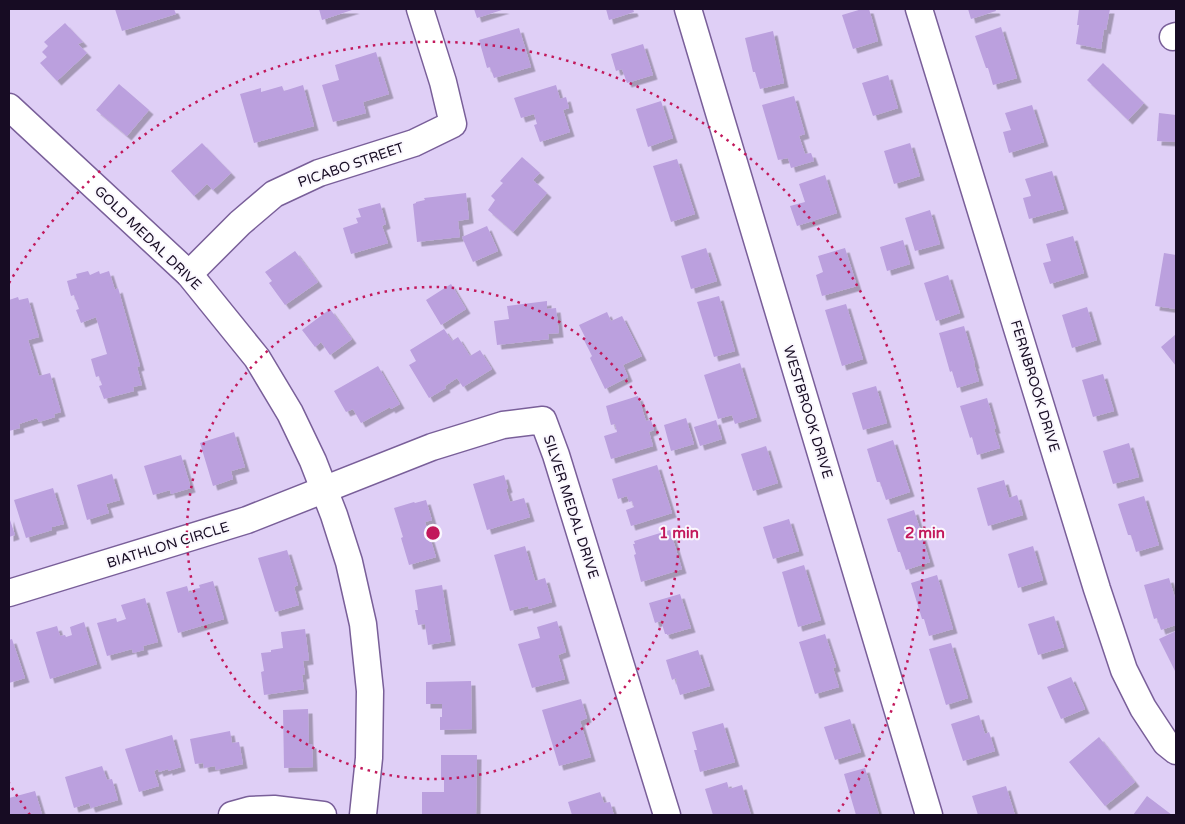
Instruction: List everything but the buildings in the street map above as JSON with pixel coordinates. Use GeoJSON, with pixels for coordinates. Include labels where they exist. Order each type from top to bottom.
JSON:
{"type":"FeatureCollection","features":[{"type":"Feature","properties":{"kind":"street","name":"PICABO STREET"},"geometry":{"type":"LineString","coordinates":[[189,274],[240,223],[274,194],[319,174],[414,143],[452,124],[443,82],[420,9]]}},
{"type":"Feature","properties":{"kind":"street","name":"WESTBROOK DRIVE"},"geometry":{"type":"LineString","coordinates":[[688,9],[929,815]]}},
{"type":"Feature","properties":{"kind":"street","name":"FERNBROOK DRIVE"},"geometry":{"type":"LineString","coordinates":[[919,9],[1097,589],[1124,670],[1143,708],[1166,744],[1176,752]]}},
{"type":"Feature","properties":{"kind":"street","name":"GOLD MEDAL DRIVE"},"geometry":{"type":"LineString","coordinates":[[9,107],[189,274],[256,358],[290,413],[313,461],[334,515],[349,562],[363,624],[370,690],[369,758],[363,815]]}},
{"type":"Feature","properties":{"kind":"street","name":"SILVER MEDAL DRIVE"},"geometry":{"type":"LineString","coordinates":[[324,490],[432,447],[503,425],[543,420],[556,455],[666,815]]}},
{"type":"Feature","properties":{"kind":"street","name":"BIATHLON CIRCLE"},"geometry":{"type":"LineString","coordinates":[[9,593],[247,520],[324,490]]}},
{"type":"Feature","properties":{"kind":"street"},"geometry":{"type":"LineString","coordinates":[[232,815],[250,810],[274,809],[323,815]]}}]}
